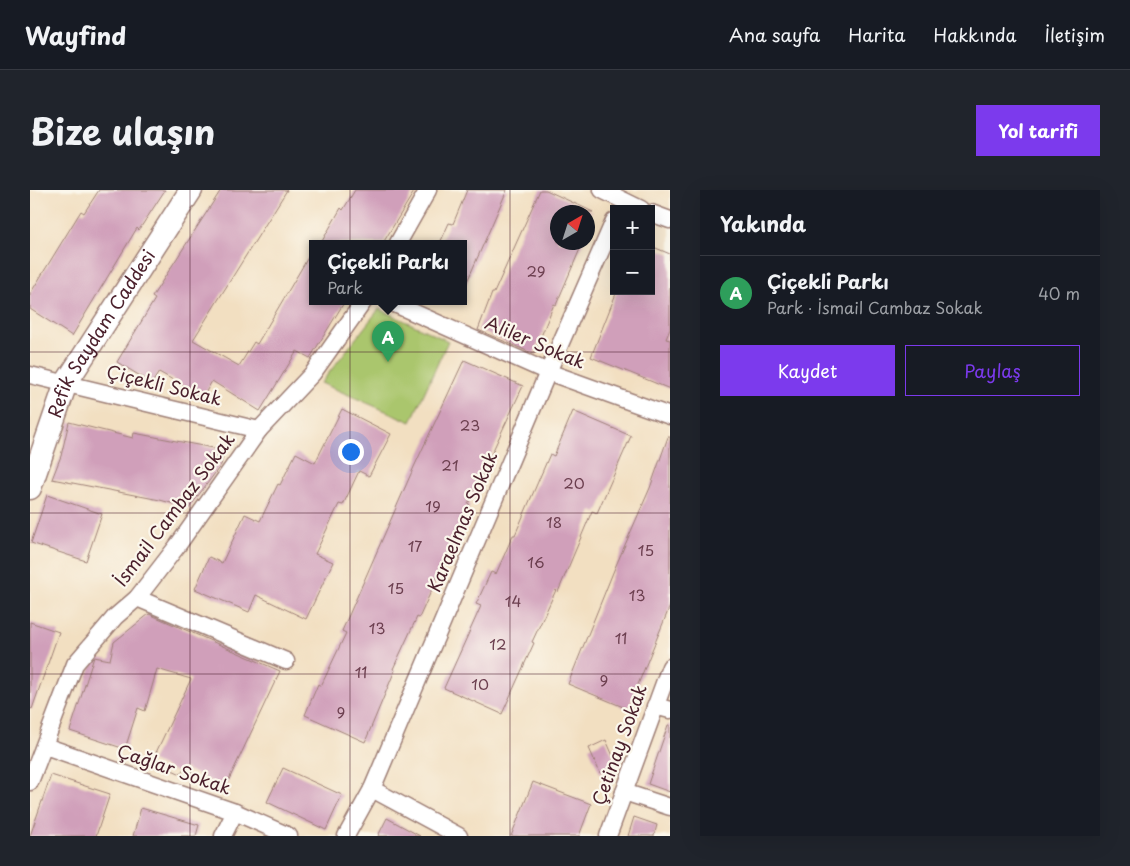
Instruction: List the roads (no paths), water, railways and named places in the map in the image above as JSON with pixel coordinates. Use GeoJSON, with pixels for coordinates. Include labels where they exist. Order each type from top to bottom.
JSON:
{"type":"FeatureCollection","features":[{"type":"Feature","properties":{"kind":"street","name":"Refik Saydam Caddesi"},"geometry":{"type":"LineString","coordinates":[[30,488],[66,383],[191,190]]}},
{"type":"Feature","properties":{"kind":"street"},"geometry":{"type":"LineString","coordinates":[[400,240],[428,190]]}},
{"type":"Feature","properties":{"kind":"street"},"geometry":{"type":"LineString","coordinates":[[602,190],[623,200]]}},
{"type":"Feature","properties":{"kind":"street"},"geometry":{"type":"LineString","coordinates":[[655,214],[670,220]]}},
{"type":"Feature","properties":{"kind":"street","name":"Karaelmas Sokak"},"geometry":{"type":"LineString","coordinates":[[346,836],[372,789],[548,372],[610,231]]}},
{"type":"Feature","properties":{"kind":"street","name":"İsmail Cambaz Sokak"},"geometry":{"type":"LineString","coordinates":[[30,782],[75,664],[115,618],[137,598],[178,545],[259,430],[313,373],[361,305]]}},
{"type":"Feature","properties":{"kind":"street","name":"Aliler Sokak"},"geometry":{"type":"LineString","coordinates":[[397,305],[548,372],[670,416]]}},
{"type":"Feature","properties":{"kind":"street","name":"Çiçekli Sokak"},"geometry":{"type":"LineString","coordinates":[[30,375],[259,430]]}},
{"type":"Feature","properties":{"kind":"street"},"geometry":{"type":"LineString","coordinates":[[137,598],[286,661]]}},
{"type":"Feature","properties":{"kind":"street","name":"Çetinay Sokak"},"geometry":{"type":"LineString","coordinates":[[608,836],[624,792],[662,708],[670,667]]}},
{"type":"Feature","properties":{"kind":"street","name":"Çağlar Sokak"},"geometry":{"type":"LineString","coordinates":[[45,746],[235,812],[288,836]]}},
{"type":"Feature","properties":{"kind":"street"},"geometry":{"type":"LineString","coordinates":[[372,789],[459,836]]}},
{"type":"Feature","properties":{"kind":"street"},"geometry":{"type":"LineString","coordinates":[[624,792],[670,807]]}},
{"type":"Feature","properties":{"kind":"street"},"geometry":{"type":"LineString","coordinates":[[223,836],[235,812]]}},
{"type":"Feature","properties":{"kind":"place","name":"Çiçekli Parkı"},"geometry":{"type":"Point","coordinates":[388,362]}}]}
